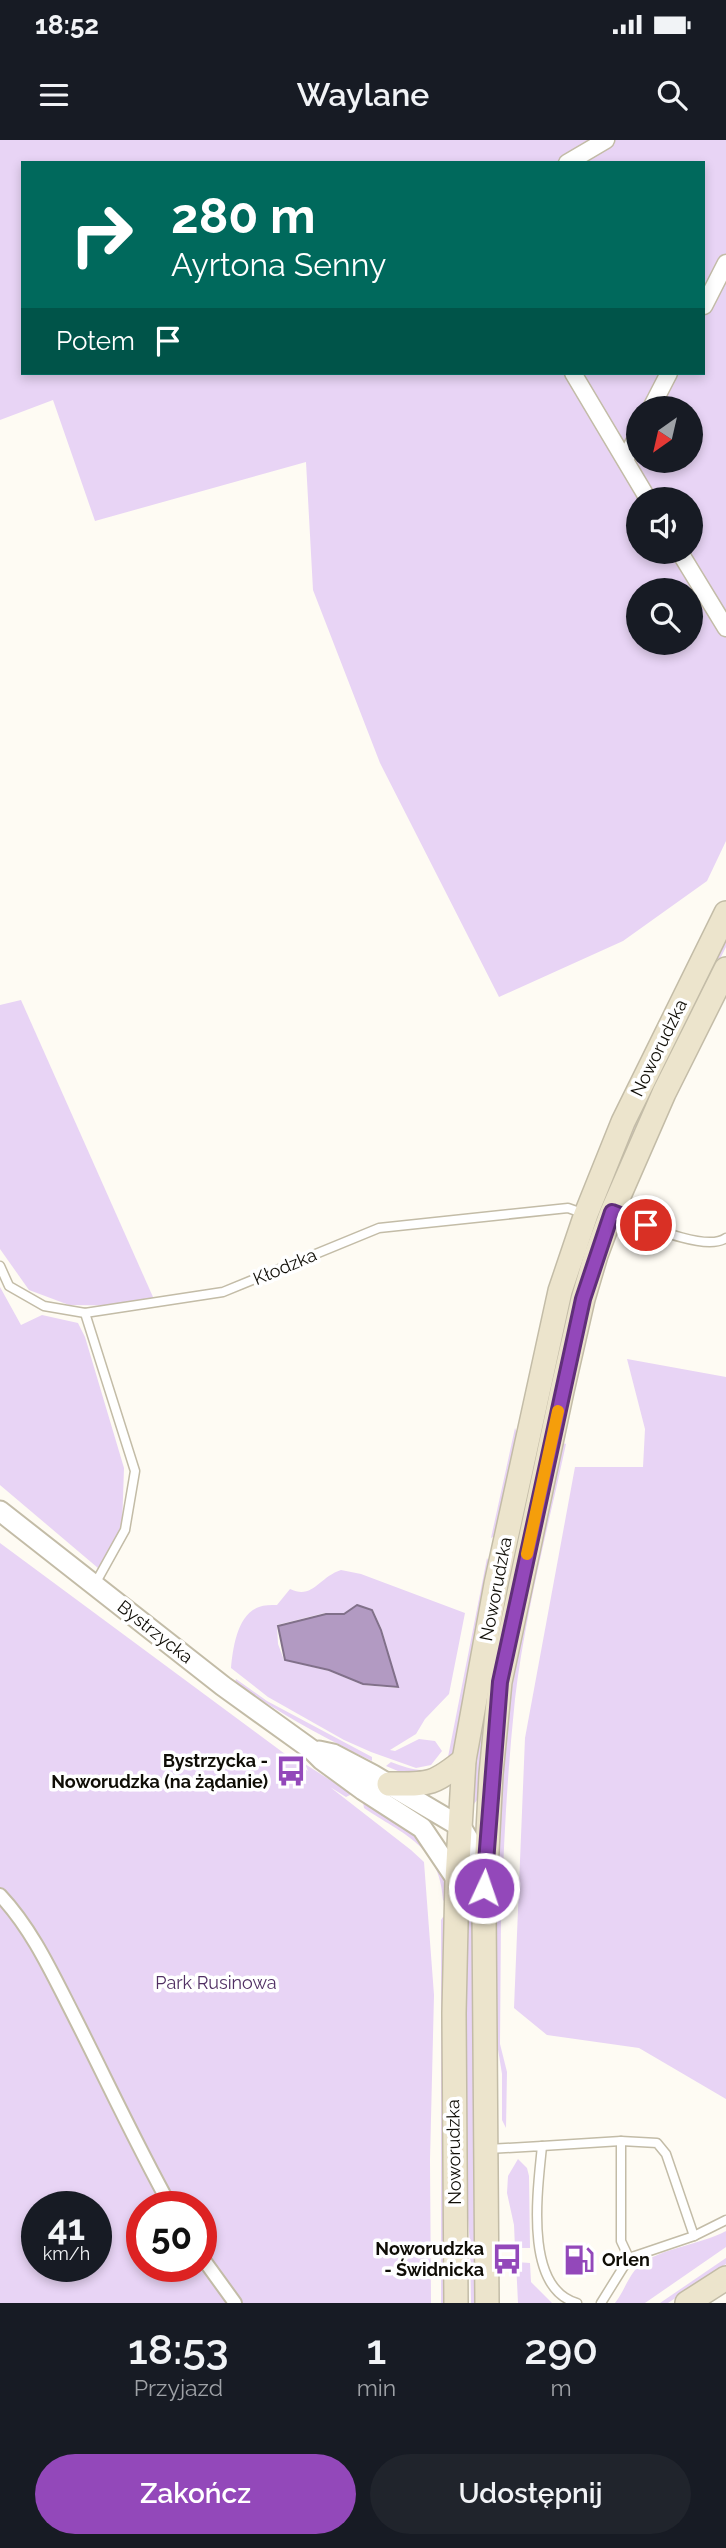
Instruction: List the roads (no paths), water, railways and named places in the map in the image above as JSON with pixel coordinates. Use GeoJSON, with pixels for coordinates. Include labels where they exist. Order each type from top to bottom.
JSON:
{"type":"FeatureCollection","features":[{"type":"Feature","properties":{"kind":"main road","name":"Noworudzka"},"geometry":{"type":"LineString","coordinates":[[456,2303],[454,2065],[457,1880],[464,1760],[496,1584],[560,1291],[586,1214],[629,1110],[726,913]]}},
{"type":"Feature","properties":{"kind":"main road","name":"Noworudzka"},"geometry":{"type":"LineString","coordinates":[[487,2303],[485,1867],[500,1682],[583,1299],[612,1212],[664,1093],[723,982]]}},
{"type":"Feature","properties":{"kind":"main road"},"geometry":{"type":"LineString","coordinates":[[388,1784],[421,1784],[435,1781],[464,1760]]}},
{"type":"Feature","properties":{"kind":"main road"},"geometry":{"type":"LineString","coordinates":[[687,2303],[710,2290]]}},
{"type":"Feature","properties":{"kind":"street"},"geometry":{"type":"LineString","coordinates":[[571,161],[606,140]]}},
{"type":"Feature","properties":{"kind":"street"},"geometry":{"type":"LineString","coordinates":[[705,304],[726,262]]}},
{"type":"Feature","properties":{"kind":"street"},"geometry":{"type":"LineString","coordinates":[[574,375],[641,487]]}},
{"type":"Feature","properties":{"kind":"street"},"geometry":{"type":"LineString","coordinates":[[658,396],[668,375]]}},
{"type":"Feature","properties":{"kind":"street"},"geometry":{"type":"LineString","coordinates":[[687,564],[726,628]]}},
{"type":"Feature","properties":{"kind":"street","name":"Bystrzycka"},"geometry":{"type":"LineString","coordinates":[[0,1511],[223,1686],[363,1790],[422,1828],[457,1880]]}},
{"type":"Feature","properties":{"kind":"street","name":"Bystrzycka"},"geometry":{"type":"LineString","coordinates":[[312,1750],[333,1754],[461,1827],[485,1867]]}},
{"type":"Feature","properties":{"kind":"street"},"geometry":{"type":"LineString","coordinates":[[422,1828],[461,1827],[489,1806]]}},
{"type":"Feature","properties":{"kind":"street"},"geometry":{"type":"LineString","coordinates":[[0,1895],[31,1936],[52,1973],[162,2191]]}},
{"type":"Feature","properties":{"kind":"street"},"geometry":{"type":"LineString","coordinates":[[217,2278],[235,2303]]}},
{"type":"Feature","properties":{"kind":"lane","name":"Kłodzka"},"geometry":{"type":"LineString","coordinates":[[0,1266],[9,1286],[44,1306],[85,1313],[223,1292],[379,1228],[568,1208],[586,1214]]}},
{"type":"Feature","properties":{"kind":"lane"},"geometry":{"type":"LineString","coordinates":[[612,1212],[704,1243],[720,1242],[726,1238]]}},
{"type":"Feature","properties":{"kind":"lane"},"geometry":{"type":"LineString","coordinates":[[85,1313],[135,1471],[125,1530],[94,1584]]}},
{"type":"Feature","properties":{"kind":"lane"},"geometry":{"type":"LineString","coordinates":[[486,2149],[621,2141],[657,2143],[666,2154],[694,2236]]}},
{"type":"Feature","properties":{"kind":"lane"},"geometry":{"type":"LineString","coordinates":[[621,2141],[621,2241],[629,2258]]}},
{"type":"Feature","properties":{"kind":"lane"},"geometry":{"type":"LineString","coordinates":[[541,2146],[536,2220],[542,2255],[550,2284],[569,2301],[577,2303]]}},
{"type":"Feature","properties":{"kind":"lane"},"geometry":{"type":"LineString","coordinates":[[601,2303],[629,2258],[694,2236],[726,2220]]}},
{"type":"Feature","properties":{"kind":"place","name":"Bystrzycka - Noworudzka (na żądanie)"},"geometry":{"type":"Point","coordinates":[291,1771]}},
{"type":"Feature","properties":{"kind":"place","name":"Noworudzka - Świdnicka"},"geometry":{"type":"Point","coordinates":[507,2259]}},
{"type":"Feature","properties":{"kind":"place","name":"Orlen"},"geometry":{"type":"Point","coordinates":[579,2260]}},
{"type":"Feature","properties":{"kind":"park label","name":"Park Rusinowa"},"geometry":{"type":"Point","coordinates":[216,1983]}}]}
